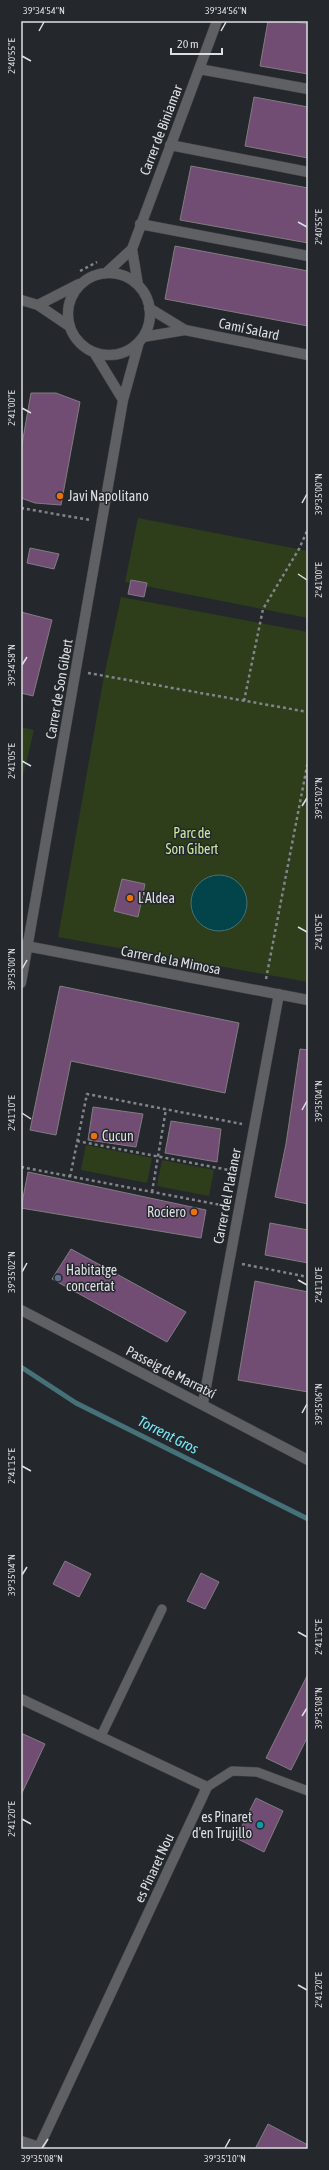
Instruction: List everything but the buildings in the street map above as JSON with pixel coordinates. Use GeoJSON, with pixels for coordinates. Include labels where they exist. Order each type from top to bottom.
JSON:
{"type":"FeatureCollection","features":[{"type":"Feature","properties":{"kind":"street","name":"Carrer de Biniamar"},"geometry":{"type":"LineString","coordinates":[[138,285],[132,249],[140,224],[218,21]]}},
{"type":"Feature","properties":{"kind":"street"},"geometry":{"type":"LineString","coordinates":[[199,68],[308,89]]}},
{"type":"Feature","properties":{"kind":"street"},"geometry":{"type":"LineString","coordinates":[[170,145],[308,172]]}},
{"type":"Feature","properties":{"kind":"street"},"geometry":{"type":"LineString","coordinates":[[140,224],[308,256]]}},
{"type":"Feature","properties":{"kind":"street","name":"Carrer de Biniamar"},"geometry":{"type":"LineString","coordinates":[[106,273],[132,249]]}},
{"type":"Feature","properties":{"kind":"street"},"geometry":{"type":"LineString","coordinates":[[38,305],[82,282],[94,276],[106,273],[118,274],[138,285],[145,296],[149,308],[150,318],[141,340],[130,350],[119,355],[107,356],[95,354],[84,348],[74,338],[69,326],[67,314],[69,302],[74,291],[82,282]]}},
{"type":"Feature","properties":{"kind":"street"},"geometry":{"type":"LineString","coordinates":[[21,300],[38,305],[69,326]]}},
{"type":"Feature","properties":{"kind":"street","name":"Camí Salard"},"geometry":{"type":"LineString","coordinates":[[149,308],[185,330],[308,355]]}},
{"type":"Feature","properties":{"kind":"street","name":"Camí Salard"},"geometry":{"type":"LineString","coordinates":[[141,340],[185,330]]}},
{"type":"Feature","properties":{"kind":"street","name":"Carrer de Son Gibert"},"geometry":{"type":"LineString","coordinates":[[21,983],[25,946],[76,671],[123,400],[141,340]]}},
{"type":"Feature","properties":{"kind":"street"},"geometry":{"type":"LineString","coordinates":[[95,354],[123,400]]}},
{"type":"Feature","properties":{"kind":"street","name":"Carrer de la Mimosa"},"geometry":{"type":"LineString","coordinates":[[25,946],[308,1000]]}},
{"type":"Feature","properties":{"kind":"street","name":"Carrer del Plataner"},"geometry":{"type":"LineString","coordinates":[[203,1403],[279,994]]}},
{"type":"Feature","properties":{"kind":"street","name":"Passeig de Marratxí"},"geometry":{"type":"LineString","coordinates":[[21,1310],[203,1403],[308,1460]]}},
{"type":"Feature","properties":{"kind":"street"},"geometry":{"type":"LineString","coordinates":[[21,1699],[207,1787]]}},
{"type":"Feature","properties":{"kind":"street","name":"es Pinaret Nou"},"geometry":{"type":"LineString","coordinates":[[21,2142],[43,2148],[207,1787]]}},
{"type":"Feature","properties":{"kind":"lane"},"geometry":{"type":"LineString","coordinates":[[101,1736],[162,1609]]}},
{"type":"Feature","properties":{"kind":"lane"},"geometry":{"type":"LineString","coordinates":[[207,1787],[232,1771],[257,1772],[308,1791]]}},
{"type":"Feature","properties":{"kind":"path"},"geometry":{"type":"LineString","coordinates":[[21,508],[102,522]]}},
{"type":"Feature","properties":{"kind":"path"},"geometry":{"type":"LineString","coordinates":[[244,701],[263,609],[299,549],[308,529]]}},
{"type":"Feature","properties":{"kind":"path"},"geometry":{"type":"LineString","coordinates":[[76,671],[308,712]]}},
{"type":"Feature","properties":{"kind":"path"},"geometry":{"type":"LineString","coordinates":[[264,992],[308,761]]}},
{"type":"Feature","properties":{"kind":"path"},"geometry":{"type":"LineString","coordinates":[[70,1177],[87,1094],[254,1126]]}},
{"type":"Feature","properties":{"kind":"path"},"geometry":{"type":"LineString","coordinates":[[152,1192],[166,1109]]}},
{"type":"Feature","properties":{"kind":"path"},"geometry":{"type":"LineString","coordinates":[[78,1141],[246,1173]]}},
{"type":"Feature","properties":{"kind":"path"},"geometry":{"type":"LineString","coordinates":[[21,1167],[238,1209]]}},
{"type":"Feature","properties":{"kind":"path"},"geometry":{"type":"LineString","coordinates":[[229,1261],[308,1278]]}},
{"type":"Feature","properties":{"kind":"green space"},"geometry":{"type":"Polygon","coordinates":[[[138,518],[308,551],[308,618],[125,582],[138,518]]]}},
{"type":"Feature","properties":{"kind":"green space","name":"Parc de Son Gibert"},"geometry":{"type":"Polygon","coordinates":[[[121,597],[308,632],[308,982],[58,937],[104,676],[121,597]]]}},
{"type":"Feature","properties":{"kind":"green space"},"geometry":{"type":"Polygon","coordinates":[[[21,727],[34,730],[21,784],[21,727]]]}},
{"type":"Feature","properties":{"kind":"green space"},"geometry":{"type":"Polygon","coordinates":[[[86,1145],[152,1158],[147,1183],[81,1170],[86,1145]]]}},
{"type":"Feature","properties":{"kind":"green space"},"geometry":{"type":"Polygon","coordinates":[[[162,1160],[214,1170],[209,1196],[157,1186],[162,1160]]]}},
{"type":"Feature","properties":{"kind":"water"},"geometry":{"type":"Polygon","coordinates":[[[219,875],[230,877],[239,883],[245,892],[247,903],[245,914],[239,923],[230,929],[219,931],[208,929],[199,923],[193,914],[191,903],[193,892],[199,883],[208,877],[219,875]]]}},
{"type":"Feature","properties":{"kind":"waterway","name":"Torrent Gros"},"geometry":{"type":"LineString","coordinates":[[21,1367],[76,1403],[308,1519]]}},
{"type":"Feature","properties":{"kind":"place","name":"Javi Napolitano"},"geometry":{"type":"Point","coordinates":[60,496]}},
{"type":"Feature","properties":{"kind":"place","name":"L'Aldea"},"geometry":{"type":"Point","coordinates":[130,898]}},
{"type":"Feature","properties":{"kind":"place","name":"Cucun"},"geometry":{"type":"Point","coordinates":[94,1136]}},
{"type":"Feature","properties":{"kind":"place","name":"Rociero"},"geometry":{"type":"Point","coordinates":[194,1212]}},
{"type":"Feature","properties":{"kind":"place","name":"Habitatge concertat"},"geometry":{"type":"Point","coordinates":[58,1278]}},
{"type":"Feature","properties":{"kind":"place","name":"es Pinaret d'en Trujillo"},"geometry":{"type":"Point","coordinates":[260,1825]}}]}
